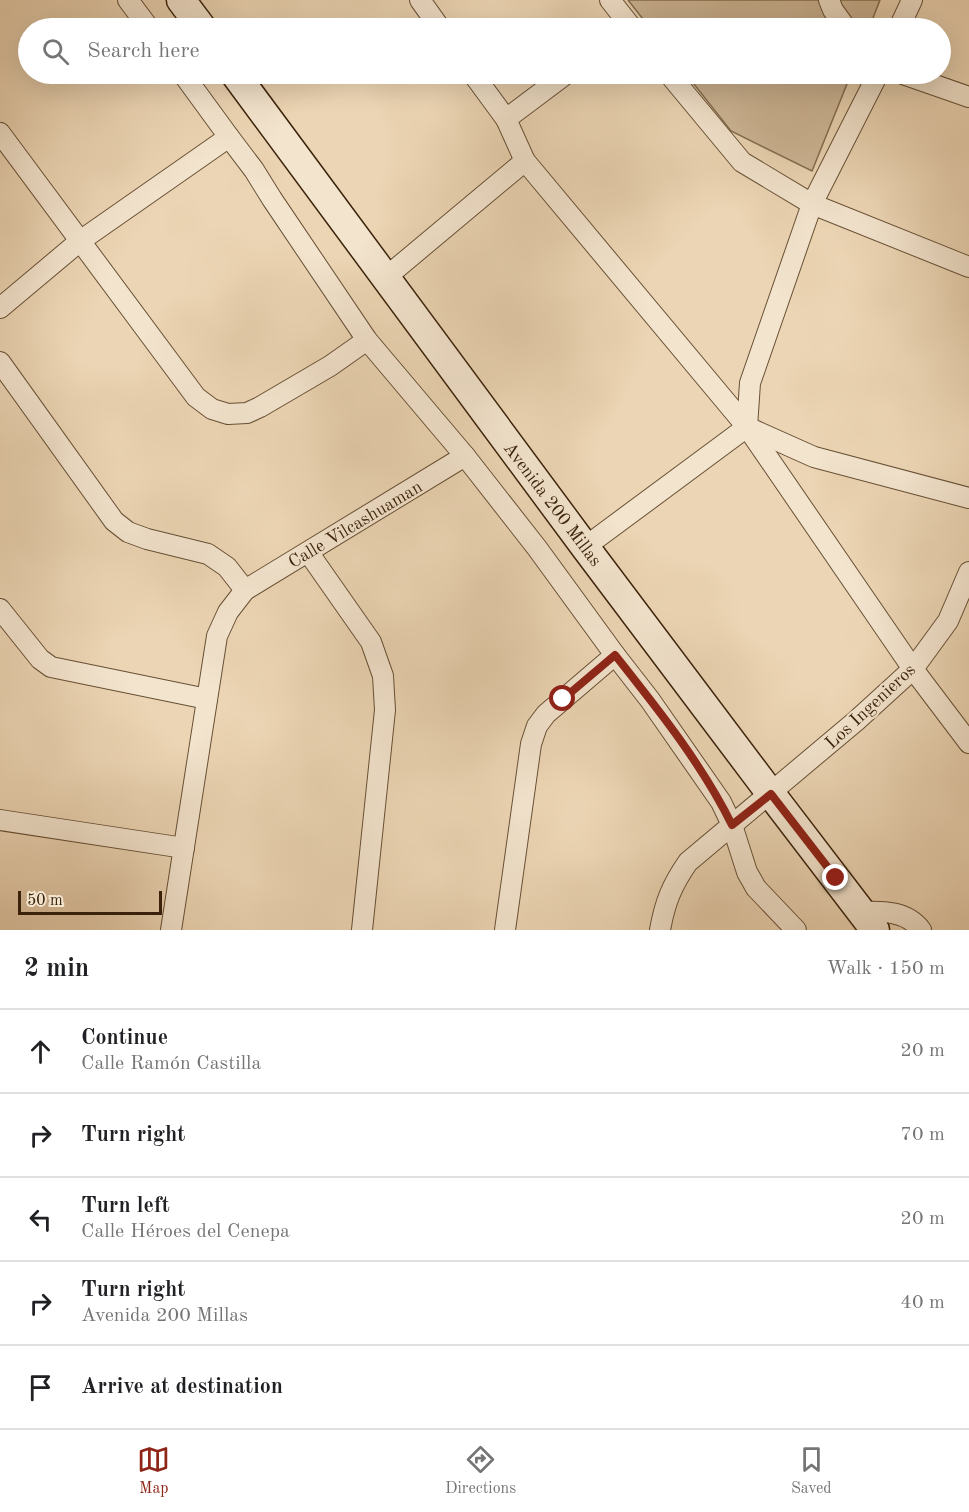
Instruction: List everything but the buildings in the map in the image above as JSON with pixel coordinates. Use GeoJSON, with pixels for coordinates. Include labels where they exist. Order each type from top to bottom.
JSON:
{"type":"FeatureCollection","features":[{"type":"Feature","properties":{"kind":"main road"},"geometry":{"type":"LineString","coordinates":[[181,0],[194,18]]}},
{"type":"Feature","properties":{"kind":"main road","name":"Avenida 200 Millas"},"geometry":{"type":"LineString","coordinates":[[242,84],[585,547],[868,921]]}},
{"type":"Feature","properties":{"kind":"street"},"geometry":{"type":"LineString","coordinates":[[128,0],[142,18]]}},
{"type":"Feature","properties":{"kind":"street"},"geometry":{"type":"LineString","coordinates":[[420,0],[433,18]]}},
{"type":"Feature","properties":{"kind":"street"},"geometry":{"type":"LineString","coordinates":[[610,0],[622,18]]}},
{"type":"Feature","properties":{"kind":"street"},"geometry":{"type":"LineString","coordinates":[[829,0],[839,18]]}},
{"type":"Feature","properties":{"kind":"street"},"geometry":{"type":"LineString","coordinates":[[904,18],[912,0]]}},
{"type":"Feature","properties":{"kind":"street"},"geometry":{"type":"LineString","coordinates":[[190,84],[254,170],[367,340],[465,456],[650,700],[721,802],[732,825],[747,872],[756,888],[796,930]]}},
{"type":"Feature","properties":{"kind":"street"},"geometry":{"type":"LineString","coordinates":[[480,84],[506,119],[525,160],[747,427],[913,669],[969,742]]}},
{"type":"Feature","properties":{"kind":"street"},"geometry":{"type":"LineString","coordinates":[[506,119],[553,84]]}},
{"type":"Feature","properties":{"kind":"street"},"geometry":{"type":"LineString","coordinates":[[677,84],[742,162],[812,204],[969,267]]}},
{"type":"Feature","properties":{"kind":"street"},"geometry":{"type":"LineString","coordinates":[[585,547],[747,427],[750,382],[812,204],[873,84]]}},
{"type":"Feature","properties":{"kind":"street"},"geometry":{"type":"LineString","coordinates":[[932,84],[969,97]]}},
{"type":"Feature","properties":{"kind":"street"},"geometry":{"type":"LineString","coordinates":[[0,133],[196,398],[212,409],[228,414],[247,413],[330,366],[367,340]]}},
{"type":"Feature","properties":{"kind":"street"},"geometry":{"type":"LineString","coordinates":[[0,308],[80,241],[229,137]]}},
{"type":"Feature","properties":{"kind":"street"},"geometry":{"type":"LineString","coordinates":[[385,278],[525,160]]}},
{"type":"Feature","properties":{"kind":"street"},"geometry":{"type":"LineString","coordinates":[[0,362],[114,521],[128,532],[147,539],[208,554],[227,567],[245,590],[228,612],[217,636],[171,930]]}},
{"type":"Feature","properties":{"kind":"street"},"geometry":{"type":"LineString","coordinates":[[747,427],[814,457],[969,498]]}},
{"type":"Feature","properties":{"kind":"street","name":"Calle Vilcashuaman"},"geometry":{"type":"LineString","coordinates":[[245,590],[465,456]]}},
{"type":"Feature","properties":{"kind":"street"},"geometry":{"type":"LineString","coordinates":[[308,552],[371,642],[383,676],[385,710],[362,930]]}},
{"type":"Feature","properties":{"kind":"street","name":"Los Ingenieros"},"geometry":{"type":"LineString","coordinates":[[660,930],[663,911],[675,881],[688,862],[771,794],[913,669],[948,621],[969,572]]}},
{"type":"Feature","properties":{"kind":"street"},"geometry":{"type":"LineString","coordinates":[[0,609],[40,659],[51,667],[207,699]]}},
{"type":"Feature","properties":{"kind":"street"},"geometry":{"type":"LineString","coordinates":[[506,930],[531,744],[537,726],[546,714],[615,655]]}},
{"type":"Feature","properties":{"kind":"street"},"geometry":{"type":"LineString","coordinates":[[0,820],[184,849]]}},
{"type":"Feature","properties":{"kind":"street"},"geometry":{"type":"LineString","coordinates":[[868,921],[883,911],[904,916],[918,925],[921,930]]}},
{"type":"Feature","properties":{"kind":"shaded area"},"geometry":{"type":"Polygon","coordinates":[[[628,0],[880,0],[873,18],[642,18],[628,0]]]}},
{"type":"Feature","properties":{"kind":"shaded area"},"geometry":{"type":"Polygon","coordinates":[[[694,84],[847,84],[812,171],[731,131],[694,84]]]}},
{"type":"Feature","properties":{"kind":"route"},"geometry":{"type":"LineString","coordinates":[[563,699],[615,655],[710,784],[732,825],[771,794],[836,878]]}}]}
